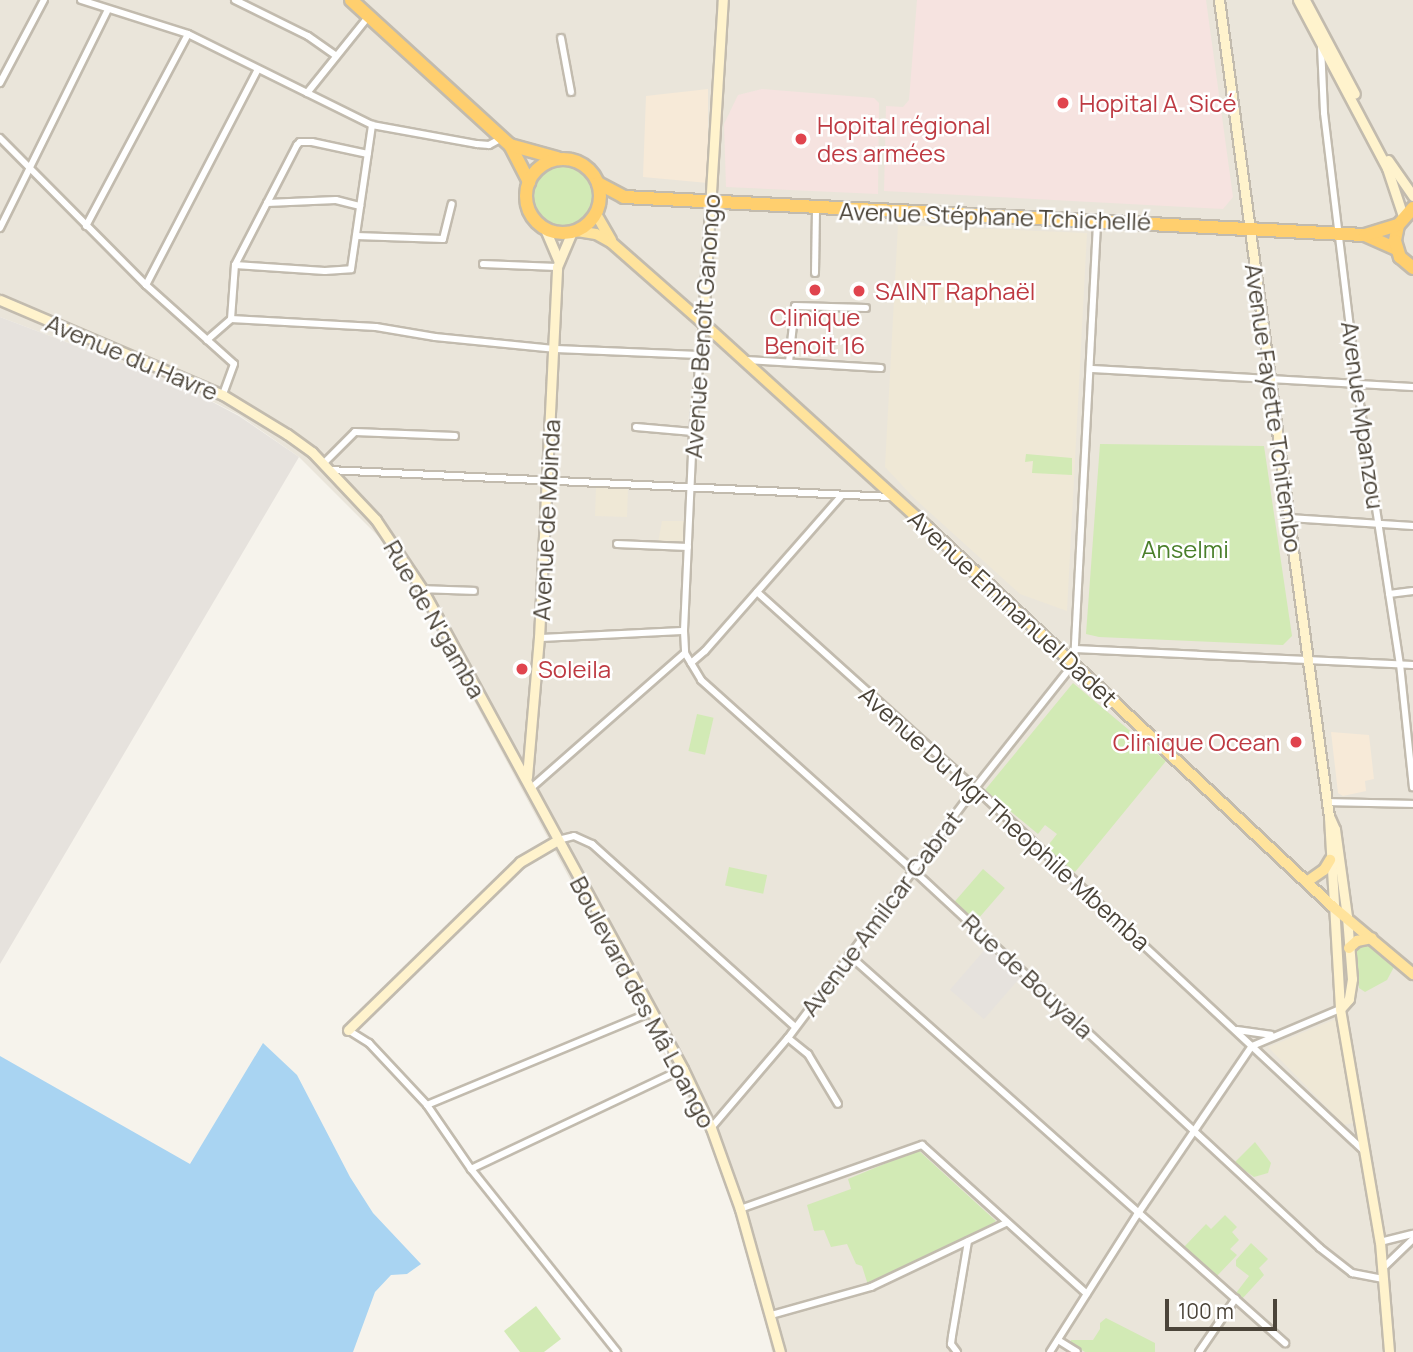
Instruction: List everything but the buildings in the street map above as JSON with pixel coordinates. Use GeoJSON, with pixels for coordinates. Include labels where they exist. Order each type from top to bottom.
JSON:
{"type":"FeatureCollection","features":[{"type":"Feature","properties":{"kind":"highway"},"geometry":{"type":"LineString","coordinates":[[351,0],[506,142],[528,182]]}},
{"type":"Feature","properties":{"kind":"highway"},"geometry":{"type":"LineString","coordinates":[[506,142],[583,163],[598,183],[597,211],[574,231],[545,229],[535,220],[528,208],[528,182],[546,162],[558,158]]}},
{"type":"Feature","properties":{"kind":"highway","name":"Avenue Stéphane Tchichellé"},"geometry":{"type":"LineString","coordinates":[[598,183],[624,197],[1098,219],[1365,235],[1397,249]]}},
{"type":"Feature","properties":{"kind":"highway","name":"Avenue Stéphane Tchichellé"},"geometry":{"type":"LineString","coordinates":[[597,211],[624,197]]}},
{"type":"Feature","properties":{"kind":"highway"},"geometry":{"type":"LineString","coordinates":[[1405,217],[1397,249],[1413,268]]}},
{"type":"Feature","properties":{"kind":"highway","name":"Avenue Stéphane Tchichellé"},"geometry":{"type":"LineString","coordinates":[[1365,235],[1405,217]]}},
{"type":"Feature","properties":{"kind":"main road","name":"Avenue Emmanuel Dadet"},"geometry":{"type":"LineString","coordinates":[[597,211],[612,243],[744,360],[1074,663],[1332,906],[1413,974]]}},
{"type":"Feature","properties":{"kind":"main road","name":"Avenue Emmanuel Dadet"},"geometry":{"type":"LineString","coordinates":[[574,231],[612,243]]}},
{"type":"Feature","properties":{"kind":"main road"},"geometry":{"type":"LineString","coordinates":[[1308,881],[1324,870],[1330,860]]}},
{"type":"Feature","properties":{"kind":"main road"},"geometry":{"type":"LineString","coordinates":[[1349,948],[1357,942],[1372,938]]}},
{"type":"Feature","properties":{"kind":"street"},"geometry":{"type":"LineString","coordinates":[[0,83],[44,0]]}},
{"type":"Feature","properties":{"kind":"street"},"geometry":{"type":"LineString","coordinates":[[81,0],[188,34],[372,125],[477,144],[506,142]]}},
{"type":"Feature","properties":{"kind":"street"},"geometry":{"type":"LineString","coordinates":[[235,0],[308,36],[335,55]]}},
{"type":"Feature","properties":{"kind":"street","name":"Avenue Benoît Ganongo"},"geometry":{"type":"LineString","coordinates":[[685,653],[693,432],[713,203],[723,0]]}},
{"type":"Feature","properties":{"kind":"street","name":"Avenue Fayette Tchitembo"},"geometry":{"type":"LineString","coordinates":[[1219,0],[1329,817],[1340,1009],[1380,1242],[1389,1352]]}},
{"type":"Feature","properties":{"kind":"street"},"geometry":{"type":"LineString","coordinates":[[1298,0],[1387,168],[1405,217]]}},
{"type":"Feature","properties":{"kind":"street"},"geometry":{"type":"LineString","coordinates":[[1305,0],[1390,163],[1413,196]]}},
{"type":"Feature","properties":{"kind":"street"},"geometry":{"type":"LineString","coordinates":[[0,228],[108,9]]}},
{"type":"Feature","properties":{"kind":"street"},"geometry":{"type":"LineString","coordinates":[[307,93],[368,16]]}},
{"type":"Feature","properties":{"kind":"street"},"geometry":{"type":"LineString","coordinates":[[86,226],[188,34]]}},
{"type":"Feature","properties":{"kind":"street"},"geometry":{"type":"LineString","coordinates":[[561,38],[571,92]]}},
{"type":"Feature","properties":{"kind":"street","name":"Avenue Mpanzou"},"geometry":{"type":"LineString","coordinates":[[1321,43],[1324,113],[1357,384],[1400,664],[1413,787]]}},
{"type":"Feature","properties":{"kind":"street"},"geometry":{"type":"LineString","coordinates":[[146,285],[258,69]]}},
{"type":"Feature","properties":{"kind":"street"},"geometry":{"type":"LineString","coordinates":[[235,265],[348,271],[353,265],[372,125]]}},
{"type":"Feature","properties":{"kind":"street"},"geometry":{"type":"LineString","coordinates":[[0,138],[146,285],[234,364],[223,395]]}},
{"type":"Feature","properties":{"kind":"street"},"geometry":{"type":"LineString","coordinates":[[207,340],[230,319],[235,265],[300,142],[368,154]]}},
{"type":"Feature","properties":{"kind":"street"},"geometry":{"type":"LineString","coordinates":[[267,203],[336,200],[359,206]]}},
{"type":"Feature","properties":{"kind":"street"},"geometry":{"type":"LineString","coordinates":[[356,236],[443,239],[453,204]]}},
{"type":"Feature","properties":{"kind":"street"},"geometry":{"type":"LineString","coordinates":[[815,273],[816,208]]}},
{"type":"Feature","properties":{"kind":"street"},"geometry":{"type":"LineString","coordinates":[[1074,663],[1098,219]]}},
{"type":"Feature","properties":{"kind":"street","name":"Avenue de Mbinda"},"geometry":{"type":"LineString","coordinates":[[528,784],[539,638],[558,263],[545,229]]}},
{"type":"Feature","properties":{"kind":"street","name":"Avenue de Mbinda"},"geometry":{"type":"LineString","coordinates":[[558,263],[574,231]]}},
{"type":"Feature","properties":{"kind":"street"},"geometry":{"type":"LineString","coordinates":[[483,264],[558,263]]}},
{"type":"Feature","properties":{"kind":"street","name":"Avenue du Havre"},"geometry":{"type":"LineString","coordinates":[[0,300],[223,395],[262,419]]}},
{"type":"Feature","properties":{"kind":"street"},"geometry":{"type":"LineString","coordinates":[[789,362],[795,306],[866,308]]}},
{"type":"Feature","properties":{"kind":"street"},"geometry":{"type":"LineString","coordinates":[[230,319],[376,327],[435,337],[555,349],[699,355]]}},
{"type":"Feature","properties":{"kind":"street"},"geometry":{"type":"LineString","coordinates":[[744,360],[881,368]]}},
{"type":"Feature","properties":{"kind":"street"},"geometry":{"type":"LineString","coordinates":[[1091,369],[1413,387]]}},
{"type":"Feature","properties":{"kind":"street","name":"Rue de N'gamba"},"geometry":{"type":"LineString","coordinates":[[262,419],[287,434],[326,467],[376,520],[422,589],[528,784]]}},
{"type":"Feature","properties":{"kind":"street"},"geometry":{"type":"LineString","coordinates":[[636,427],[693,432]]}},
{"type":"Feature","properties":{"kind":"street"},"geometry":{"type":"LineString","coordinates":[[326,467],[355,432],[454,436]]}},
{"type":"Feature","properties":{"kind":"street"},"geometry":{"type":"LineString","coordinates":[[326,467],[892,497]]}},
{"type":"Feature","properties":{"kind":"street"},"geometry":{"type":"LineString","coordinates":[[691,663],[705,651],[841,496]]}},
{"type":"Feature","properties":{"kind":"street"},"geometry":{"type":"LineString","coordinates":[[1289,518],[1413,526]]}},
{"type":"Feature","properties":{"kind":"street"},"geometry":{"type":"LineString","coordinates":[[617,544],[688,547]]}},
{"type":"Feature","properties":{"kind":"street"},"geometry":{"type":"LineString","coordinates":[[422,589],[474,591]]}},
{"type":"Feature","properties":{"kind":"street"},"geometry":{"type":"LineString","coordinates":[[1389,594],[1413,591]]}},
{"type":"Feature","properties":{"kind":"street","name":"Avenue Du Mgr Theophile Mbemba"},"geometry":{"type":"LineString","coordinates":[[757,592],[975,788],[1252,1046]]}},
{"type":"Feature","properties":{"kind":"street"},"geometry":{"type":"LineString","coordinates":[[539,638],[684,631]]}},
{"type":"Feature","properties":{"kind":"street"},"geometry":{"type":"LineString","coordinates":[[1075,649],[1413,665]]}},
{"type":"Feature","properties":{"kind":"street"},"geometry":{"type":"LineString","coordinates":[[528,784],[685,653]]}},
{"type":"Feature","properties":{"kind":"street","name":"Rue de Bouyala"},"geometry":{"type":"LineString","coordinates":[[685,653],[701,680],[913,870],[1320,1248],[1352,1273],[1384,1279]]}},
{"type":"Feature","properties":{"kind":"street","name":"Avenue Amilcar Cabrat"},"geometry":{"type":"LineString","coordinates":[[711,1128],[788,1038],[975,788],[1074,663]]}},
{"type":"Feature","properties":{"kind":"street","name":"Boulevard des Mâ Loango"},"geometry":{"type":"LineString","coordinates":[[528,784],[683,1069],[711,1128],[740,1209],[780,1352]]}},
{"type":"Feature","properties":{"kind":"street"},"geometry":{"type":"LineString","coordinates":[[1327,802],[1413,804]]}},
{"type":"Feature","properties":{"kind":"street","name":"Avenue Fayette Tchitembo"},"geometry":{"type":"LineString","coordinates":[[1329,817],[1335,829],[1347,917],[1352,990],[1340,1009]]}},
{"type":"Feature","properties":{"kind":"street"},"geometry":{"type":"LineString","coordinates":[[617,1352],[471,1169],[427,1105],[369,1043],[348,1030],[520,862],[558,840],[574,836],[592,844],[795,1027]]}},
{"type":"Feature","properties":{"kind":"street"},"geometry":{"type":"LineString","coordinates":[[849,956],[1137,1215],[1285,1343]]}},
{"type":"Feature","properties":{"kind":"street"},"geometry":{"type":"LineString","coordinates":[[1049,1352],[1137,1215],[1252,1046],[1272,1035],[1340,1009]]}},
{"type":"Feature","properties":{"kind":"street"},"geometry":{"type":"LineString","coordinates":[[427,1105],[652,1012]]}},
{"type":"Feature","properties":{"kind":"street"},"geometry":{"type":"LineString","coordinates":[[1236,1029],[1272,1035]]}},
{"type":"Feature","properties":{"kind":"street"},"geometry":{"type":"LineString","coordinates":[[788,1038],[808,1054],[838,1104]]}},
{"type":"Feature","properties":{"kind":"street"},"geometry":{"type":"LineString","coordinates":[[1252,1046],[1366,1152]]}},
{"type":"Feature","properties":{"kind":"street"},"geometry":{"type":"LineString","coordinates":[[471,1169],[683,1069]]}},
{"type":"Feature","properties":{"kind":"street"},"geometry":{"type":"LineString","coordinates":[[740,1209],[922,1144],[1087,1294]]}},
{"type":"Feature","properties":{"kind":"street"},"geometry":{"type":"LineString","coordinates":[[771,1315],[871,1287],[1006,1223]]}},
{"type":"Feature","properties":{"kind":"street"},"geometry":{"type":"LineString","coordinates":[[1380,1242],[1413,1236]]}},
{"type":"Feature","properties":{"kind":"street"},"geometry":{"type":"LineString","coordinates":[[1383,1268],[1413,1236]]}},
{"type":"Feature","properties":{"kind":"street"},"geometry":{"type":"LineString","coordinates":[[957,1352],[951,1344],[951,1336],[968,1241]]}},
{"type":"Feature","properties":{"kind":"street"},"geometry":{"type":"LineString","coordinates":[[1199,1352],[1236,1298]]}},
{"type":"Feature","properties":{"kind":"street"},"geometry":{"type":"LineString","coordinates":[[1058,1340],[1077,1352]]}},
{"type":"Feature","properties":{"kind":"shaded area"},"geometry":{"type":"Polygon","coordinates":[[[0,0],[1413,0],[1413,1352],[772,1352],[757,1283],[714,1147],[394,552],[299,457],[239,415],[182,386],[0,317],[0,0]]]}},
{"type":"Feature","properties":{"kind":"shaded area","name":"Hopital A. Sicé"},"geometry":{"type":"Polygon","coordinates":[[[917,0],[1206,0],[1233,197],[1223,209],[884,191],[886,106],[903,107],[909,100],[917,0]]]}},
{"type":"Feature","properties":{"kind":"shaded area"},"geometry":{"type":"Polygon","coordinates":[[[708,89],[708,183],[643,177],[646,96],[708,89]]]}},
{"type":"Feature","properties":{"kind":"shaded area","name":"Hopital régional des armées"},"geometry":{"type":"Polygon","coordinates":[[[762,89],[874,98],[879,103],[878,194],[726,187],[724,124],[738,95],[762,89]]]}},
{"type":"Feature","properties":{"kind":"shaded area"},"geometry":{"type":"Polygon","coordinates":[[[898,225],[1087,233],[1067,611],[1020,594],[914,498],[885,467],[898,225]]]}},
{"type":"Feature","properties":{"kind":"shaded area"},"geometry":{"type":"Polygon","coordinates":[[[0,317],[182,386],[239,416],[299,457],[0,964],[0,317]]]}},
{"type":"Feature","properties":{"kind":"shaded area"},"geometry":{"type":"Polygon","coordinates":[[[596,488],[628,489],[627,517],[595,516],[596,488]]]}},
{"type":"Feature","properties":{"kind":"shaded area"},"geometry":{"type":"Polygon","coordinates":[[[662,521],[685,521],[686,546],[658,543],[662,521]]]}},
{"type":"Feature","properties":{"kind":"shaded area"},"geometry":{"type":"Polygon","coordinates":[[[1331,732],[1369,735],[1374,779],[1365,781],[1366,791],[1343,796],[1338,793],[1331,732]]]}},
{"type":"Feature","properties":{"kind":"shaded area"},"geometry":{"type":"Polygon","coordinates":[[[988,946],[1022,976],[984,1019],[950,990],[988,946]]]}},
{"type":"Feature","properties":{"kind":"shaded area"},"geometry":{"type":"Polygon","coordinates":[[[1338,1018],[1357,1122],[1344,1125],[1268,1047],[1338,1018]]]}},
{"type":"Feature","properties":{"kind":"green space"},"geometry":{"type":"Polygon","coordinates":[[[555,162],[569,162],[581,167],[590,176],[595,195],[593,208],[586,219],[569,228],[555,228],[543,223],[534,214],[529,202],[529,188],[534,176],[543,167],[555,162]]]}},
{"type":"Feature","properties":{"kind":"green space","name":"Anselmi"},"geometry":{"type":"Polygon","coordinates":[[[1100,444],[1264,446],[1292,636],[1283,645],[1099,637],[1086,634],[1100,444]]]}},
{"type":"Feature","properties":{"kind":"green space"},"geometry":{"type":"Polygon","coordinates":[[[1026,454],[1072,458],[1072,475],[1032,473],[1033,461],[1025,462],[1026,454]]]}},
{"type":"Feature","properties":{"kind":"green space"},"geometry":{"type":"Polygon","coordinates":[[[1073,683],[1166,761],[1075,872],[1046,848],[1057,834],[1045,825],[1038,834],[985,790],[1073,683]]]}},
{"type":"Feature","properties":{"kind":"green space"},"geometry":{"type":"Polygon","coordinates":[[[697,714],[714,718],[705,755],[688,751],[697,714]]]}},
{"type":"Feature","properties":{"kind":"green space"},"geometry":{"type":"Polygon","coordinates":[[[729,867],[767,875],[763,894],[725,886],[729,867]]]}},
{"type":"Feature","properties":{"kind":"green space"},"geometry":{"type":"Polygon","coordinates":[[[983,869],[1005,888],[975,922],[953,903],[983,869]]]}},
{"type":"Feature","properties":{"kind":"green space"},"geometry":{"type":"Polygon","coordinates":[[[1365,942],[1394,967],[1387,980],[1365,992],[1359,988],[1356,953],[1358,945],[1365,942]]]}},
{"type":"Feature","properties":{"kind":"green space"},"geometry":{"type":"Polygon","coordinates":[[[1255,1142],[1271,1163],[1268,1173],[1254,1177],[1234,1163],[1255,1142]]]}},
{"type":"Feature","properties":{"kind":"green space"},"geometry":{"type":"Polygon","coordinates":[[[918,1150],[996,1221],[963,1243],[868,1285],[862,1266],[856,1264],[847,1244],[831,1247],[824,1230],[814,1231],[807,1205],[851,1189],[848,1179],[918,1150]]]}},
{"type":"Feature","properties":{"kind":"green space"},"geometry":{"type":"Polygon","coordinates":[[[1225,1215],[1237,1227],[1232,1232],[1239,1240],[1230,1249],[1237,1255],[1216,1277],[1184,1247],[1206,1224],[1211,1229],[1225,1215]]]}},
{"type":"Feature","properties":{"kind":"green space"},"geometry":{"type":"Polygon","coordinates":[[[1251,1243],[1268,1259],[1259,1268],[1264,1275],[1242,1299],[1236,1293],[1249,1276],[1236,1266],[1236,1260],[1251,1243]]]}},
{"type":"Feature","properties":{"kind":"green space"},"geometry":{"type":"Polygon","coordinates":[[[536,1306],[561,1339],[544,1352],[520,1352],[504,1331],[536,1306]]]}},
{"type":"Feature","properties":{"kind":"green space"},"geometry":{"type":"Polygon","coordinates":[[[1106,1318],[1155,1343],[1155,1352],[1085,1352],[1070,1343],[1071,1340],[1093,1340],[1100,1329],[1100,1323],[1106,1318]]]}},
{"type":"Feature","properties":{"kind":"water"},"geometry":{"type":"Polygon","coordinates":[[[263,1043],[297,1075],[350,1177],[373,1213],[421,1264],[407,1274],[391,1275],[375,1292],[353,1352],[0,1352],[0,1056],[190,1164],[263,1043]]]}},
{"type":"Feature","properties":{"kind":"place","name":"Hopital A. Sicé"},"geometry":{"type":"Point","coordinates":[1063,103]}},
{"type":"Feature","properties":{"kind":"place","name":"Hopital régional des armées"},"geometry":{"type":"Point","coordinates":[801,139]}},
{"type":"Feature","properties":{"kind":"place","name":"Clinique Benoit 16"},"geometry":{"type":"Point","coordinates":[815,290]}},
{"type":"Feature","properties":{"kind":"place","name":"SAINT Raphaël"},"geometry":{"type":"Point","coordinates":[859,291]}},
{"type":"Feature","properties":{"kind":"place","name":"Soleila"},"geometry":{"type":"Point","coordinates":[522,669]}},
{"type":"Feature","properties":{"kind":"place","name":"Clinique Ocean"},"geometry":{"type":"Point","coordinates":[1296,742]}}]}
